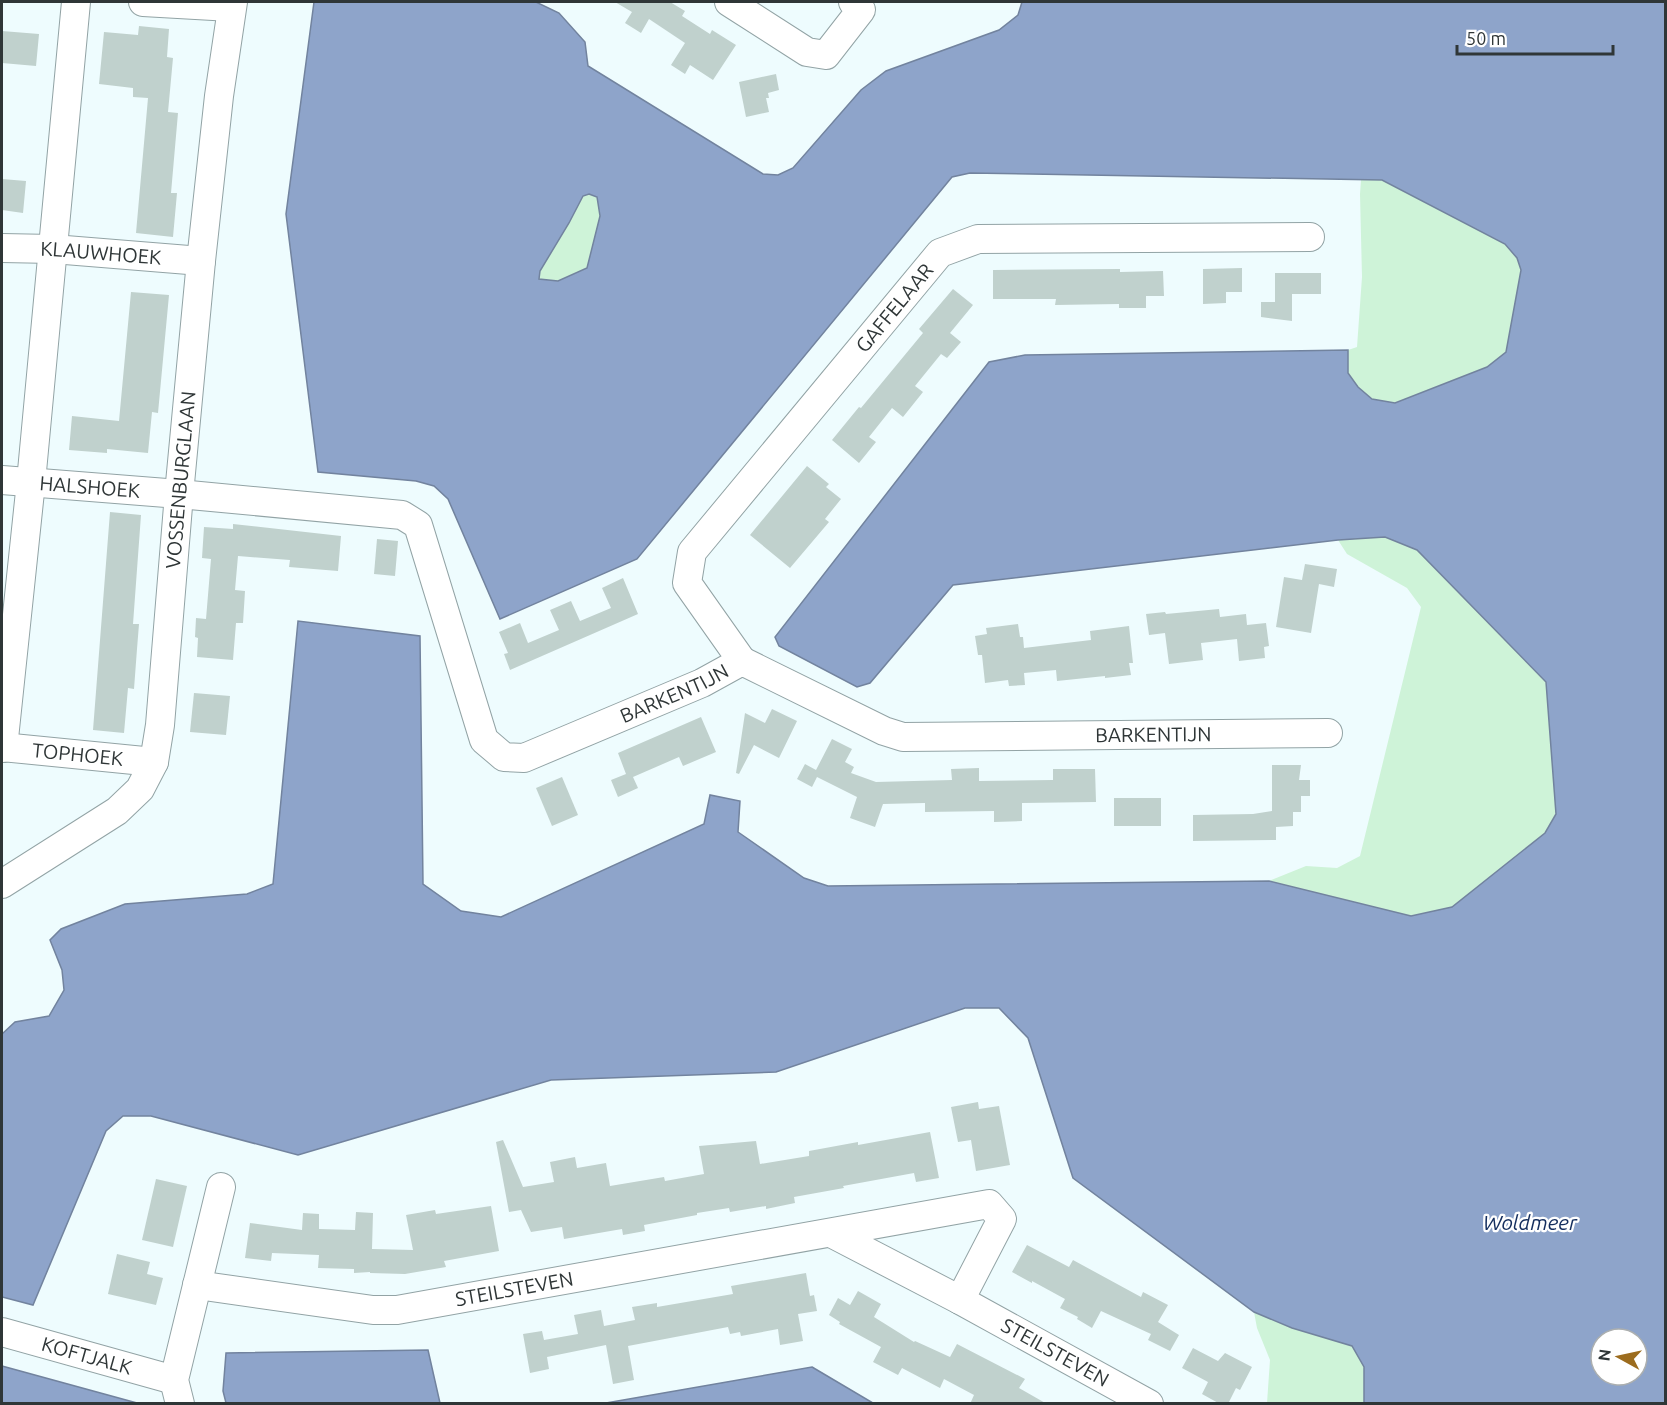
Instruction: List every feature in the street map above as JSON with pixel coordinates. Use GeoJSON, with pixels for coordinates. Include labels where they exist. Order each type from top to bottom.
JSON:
{"type":"FeatureCollection","features":[{"type":"Feature","properties":{"kind":"street"},"geometry":{"type":"LineString","coordinates":[[2,748],[31,482],[76,2]]}},
{"type":"Feature","properties":{"kind":"street"},"geometry":{"type":"LineString","coordinates":[[143,2],[232,4]]}},
{"type":"Feature","properties":{"kind":"street"},"geometry":{"type":"LineString","coordinates":[[729,2],[807,52],[826,55],[861,10],[853,2]]}},
{"type":"Feature","properties":{"kind":"street","name":"VOSSENBURGLAAN"},"geometry":{"type":"LineString","coordinates":[[2,884],[117,811],[140,789],[154,762],[160,725],[201,261],[219,96],[232,4]]}},
{"type":"Feature","properties":{"kind":"street","name":"GAFFELAAR"},"geometry":{"type":"LineString","coordinates":[[741,661],[687,583],[692,552],[940,253],[978,239],[1310,237]]}},
{"type":"Feature","properties":{"kind":"street","name":"KLAUWHOEK"},"geometry":{"type":"LineString","coordinates":[[2,248],[53,249],[201,261]]}},
{"type":"Feature","properties":{"kind":"street","name":"HALSHOEK"},"geometry":{"type":"LineString","coordinates":[[2,480],[179,494]]}},
{"type":"Feature","properties":{"kind":"street","name":"BARKENTIJN"},"geometry":{"type":"LineString","coordinates":[[179,494],[402,515],[418,525],[484,740],[504,757],[524,758],[702,683],[741,661],[884,731],[903,737],[1328,733]]}},
{"type":"Feature","properties":{"kind":"street","name":"TOPHOEK"},"geometry":{"type":"LineString","coordinates":[[2,748],[154,762]]}},
{"type":"Feature","properties":{"kind":"street"},"geometry":{"type":"LineString","coordinates":[[177,1392],[197,1285],[220,1187]]}},
{"type":"Feature","properties":{"kind":"street","name":"STEILSTEVEN"},"geometry":{"type":"LineString","coordinates":[[197,1285],[373,1310],[397,1310],[989,1204],[1002,1219],[960,1300]]}},
{"type":"Feature","properties":{"kind":"street","name":"STEILSTEVEN"},"geometry":{"type":"LineString","coordinates":[[831,1233],[960,1300],[1149,1404]]}},
{"type":"Feature","properties":{"kind":"street","name":"KOFTJALK"},"geometry":{"type":"LineString","coordinates":[[2,1332],[177,1392]]}},
{"type":"Feature","properties":{"kind":"green space"},"geometry":{"type":"Polygon","coordinates":[[[1361,180],[1382,180],[1505,244],[1517,258],[1521,270],[1506,352],[1487,367],[1395,403],[1372,399],[1358,387],[1348,373],[1348,350],[1357,347],[1362,277],[1361,180]]]}},
{"type":"Feature","properties":{"kind":"green space"},"geometry":{"type":"Polygon","coordinates":[[[589,194],[597,197],[600,216],[587,269],[558,281],[539,279],[540,271],[583,196],[589,194]]]}},
{"type":"Feature","properties":{"kind":"green space"},"geometry":{"type":"Polygon","coordinates":[[[1385,537],[1417,550],[1546,682],[1556,813],[1545,833],[1452,907],[1411,916],[1269,881],[1306,866],[1337,868],[1360,856],[1421,607],[1407,588],[1347,554],[1338,540],[1385,537]]]}},
{"type":"Feature","properties":{"kind":"green space"},"geometry":{"type":"Polygon","coordinates":[[[1254,1312],[1292,1328],[1352,1346],[1364,1367],[1364,1403],[1267,1403],[1270,1360],[1257,1328],[1254,1312]]]}},
{"type":"Feature","properties":{"kind":"water","name":"Woldmeer"},"geometry":{"type":"Polygon","coordinates":[[[314,2],[536,2],[559,13],[585,42],[588,66],[763,174],[778,175],[793,168],[861,90],[886,71],[999,30],[1018,15],[1022,2],[1665,2],[1665,1403],[1364,1403],[1364,1367],[1352,1346],[1292,1328],[1254,1312],[1073,1178],[1028,1038],[999,1008],[965,1008],[776,1072],[551,1080],[298,1155],[151,1116],[123,1116],[106,1131],[33,1305],[2,1297],[2,1034],[15,1022],[49,1016],[64,990],[62,970],[50,940],[61,929],[125,904],[247,894],[273,884],[298,621],[420,636],[423,884],[461,911],[501,917],[704,824],[710,795],[740,801],[738,832],[804,878],[828,886],[1269,881],[1411,916],[1452,907],[1545,833],[1556,814],[1546,682],[1417,550],[1385,537],[1338,540],[953,585],[870,683],[857,687],[779,646],[775,637],[989,362],[1025,355],[1348,350],[1348,373],[1358,387],[1372,399],[1395,403],[1487,367],[1506,352],[1521,270],[1517,258],[1505,244],[1382,180],[970,173],[952,177],[637,559],[500,619],[448,499],[434,486],[416,481],[318,472],[286,214],[314,2]],[[589,194],[583,196],[540,271],[539,279],[558,281],[587,268],[600,216],[597,197],[589,194]]]}},
{"type":"Feature","properties":{"kind":"water"},"geometry":{"type":"Polygon","coordinates":[[[428,1350],[440,1403],[226,1403],[223,1391],[226,1353],[428,1350]]]}},
{"type":"Feature","properties":{"kind":"water"},"geometry":{"type":"Polygon","coordinates":[[[2,1366],[137,1403],[2,1403],[2,1366]]]}},
{"type":"Feature","properties":{"kind":"water"},"geometry":{"type":"Polygon","coordinates":[[[812,1367],[873,1403],[606,1403],[812,1367]]]}},
{"type":"Feature","properties":{"kind":"building"},"geometry":{"type":"Polygon","coordinates":[[[615,2],[670,2],[685,11],[682,16],[710,34],[712,30],[736,45],[713,80],[690,65],[685,74],[671,65],[685,43],[649,19],[641,33],[625,23],[632,12],[615,2]]]}},
{"type":"Feature","properties":{"kind":"building"},"geometry":{"type":"Polygon","coordinates":[[[139,26],[169,29],[167,57],[173,58],[168,112],[178,113],[171,193],[177,193],[173,237],[136,233],[148,98],[133,97],[133,88],[99,84],[104,32],[138,35],[139,26]]]}},
{"type":"Feature","properties":{"kind":"building"},"geometry":{"type":"Polygon","coordinates":[[[2,31],[39,34],[36,66],[2,63],[2,31]]]}},
{"type":"Feature","properties":{"kind":"building"},"geometry":{"type":"Polygon","coordinates":[[[776,74],[779,90],[768,93],[769,98],[766,98],[769,112],[746,117],[739,82],[776,74]]]}},
{"type":"Feature","properties":{"kind":"building"},"geometry":{"type":"Polygon","coordinates":[[[2,179],[26,181],[23,213],[2,210],[2,179]]]}},
{"type":"Feature","properties":{"kind":"building"},"geometry":{"type":"Polygon","coordinates":[[[1242,268],[1242,292],[1226,292],[1226,303],[1203,304],[1203,269],[1242,268]]]}},
{"type":"Feature","properties":{"kind":"building"},"geometry":{"type":"Polygon","coordinates":[[[1120,269],[1120,272],[1163,271],[1164,296],[1146,296],[1146,308],[1119,308],[1119,304],[1055,305],[1056,299],[993,299],[993,270],[1120,269]]]}},
{"type":"Feature","properties":{"kind":"building"},"geometry":{"type":"Polygon","coordinates":[[[1275,273],[1321,273],[1321,294],[1292,294],[1292,321],[1261,317],[1261,302],[1275,302],[1275,273]]]}},
{"type":"Feature","properties":{"kind":"building"},"geometry":{"type":"Polygon","coordinates":[[[953,289],[973,305],[950,333],[961,342],[947,358],[941,354],[915,386],[923,392],[903,417],[892,408],[869,437],[876,442],[859,463],[832,440],[923,333],[919,329],[953,289]]]}},
{"type":"Feature","properties":{"kind":"building"},"geometry":{"type":"Polygon","coordinates":[[[131,292],[169,295],[158,413],[152,412],[148,453],[107,449],[107,453],[69,450],[72,416],[119,421],[131,292]]]}},
{"type":"Feature","properties":{"kind":"building"},"geometry":{"type":"Polygon","coordinates":[[[807,466],[829,484],[826,487],[841,499],[825,519],[829,522],[790,568],[750,535],[807,466]]]}},
{"type":"Feature","properties":{"kind":"building"},"geometry":{"type":"Polygon","coordinates":[[[110,512],[141,515],[133,624],[139,624],[134,689],[128,688],[124,733],[93,730],[110,512]]]}},
{"type":"Feature","properties":{"kind":"building"},"geometry":{"type":"Polygon","coordinates":[[[233,524],[341,536],[338,571],[289,567],[290,560],[238,556],[235,590],[245,591],[243,623],[236,623],[233,660],[197,657],[196,618],[206,619],[211,559],[202,558],[204,527],[233,529],[233,524]]]}},
{"type":"Feature","properties":{"kind":"building"},"geometry":{"type":"Polygon","coordinates":[[[377,539],[398,541],[395,576],[374,574],[377,539]]]}},
{"type":"Feature","properties":{"kind":"building"},"geometry":{"type":"Polygon","coordinates":[[[1305,564],[1337,569],[1334,587],[1319,584],[1311,633],[1276,627],[1284,577],[1302,580],[1305,564]]]}},
{"type":"Feature","properties":{"kind":"building"},"geometry":{"type":"Polygon","coordinates":[[[623,578],[638,614],[510,670],[504,654],[508,653],[499,632],[520,623],[528,643],[559,630],[550,610],[571,601],[580,621],[611,608],[602,588],[623,578]]]}},
{"type":"Feature","properties":{"kind":"building"},"geometry":{"type":"Polygon","coordinates":[[[1219,609],[1220,617],[1246,614],[1247,625],[1266,623],[1269,646],[1264,647],[1265,658],[1239,661],[1237,639],[1201,643],[1203,660],[1169,664],[1165,633],[1149,635],[1146,614],[1219,609]]]}},
{"type":"Feature","properties":{"kind":"building"},"geometry":{"type":"Polygon","coordinates":[[[1018,624],[1024,648],[1091,640],[1090,631],[1129,626],[1133,663],[1129,663],[1131,675],[1057,681],[1056,670],[1024,673],[1025,685],[1009,686],[1008,680],[985,683],[982,655],[978,655],[975,636],[987,634],[986,628],[1018,624]]]}},
{"type":"Feature","properties":{"kind":"building"},"geometry":{"type":"Polygon","coordinates":[[[194,693],[230,696],[226,735],[190,732],[194,693]]]}},
{"type":"Feature","properties":{"kind":"building"},"geometry":{"type":"Polygon","coordinates":[[[772,709],[797,721],[779,758],[754,745],[739,774],[736,773],[745,713],[765,723],[772,709]]]}},
{"type":"Feature","properties":{"kind":"building"},"geometry":{"type":"Polygon","coordinates":[[[701,717],[716,752],[683,766],[679,757],[633,777],[638,788],[618,797],[611,780],[626,774],[618,753],[701,717]]]}},
{"type":"Feature","properties":{"kind":"building"},"geometry":{"type":"Polygon","coordinates":[[[832,739],[852,749],[845,762],[854,767],[851,773],[876,782],[952,780],[951,769],[979,768],[979,781],[1053,780],[1053,769],[1095,769],[1096,802],[1022,803],[1022,821],[994,822],[994,811],[925,812],[925,803],[883,804],[875,827],[850,818],[857,797],[817,777],[812,787],[797,779],[805,764],[816,770],[832,739]]]}},
{"type":"Feature","properties":{"kind":"building"},"geometry":{"type":"Polygon","coordinates":[[[1272,765],[1301,765],[1299,780],[1310,780],[1310,796],[1301,796],[1301,812],[1293,812],[1293,826],[1276,827],[1276,840],[1193,841],[1193,815],[1253,814],[1272,811],[1272,765]]]}},
{"type":"Feature","properties":{"kind":"building"},"geometry":{"type":"Polygon","coordinates":[[[562,777],[578,815],[552,826],[536,788],[562,777]]]}},
{"type":"Feature","properties":{"kind":"building"},"geometry":{"type":"Polygon","coordinates":[[[1114,798],[1161,798],[1161,826],[1114,826],[1114,798]]]}},
{"type":"Feature","properties":{"kind":"building"},"geometry":{"type":"Polygon","coordinates":[[[978,1102],[979,1109],[999,1106],[1010,1165],[976,1171],[971,1140],[958,1142],[951,1107],[978,1102]]]}},
{"type":"Feature","properties":{"kind":"building"},"geometry":{"type":"Polygon","coordinates":[[[930,1132],[939,1178],[916,1182],[914,1173],[794,1197],[795,1203],[766,1209],[766,1206],[730,1212],[729,1208],[644,1225],[645,1231],[623,1235],[622,1229],[564,1239],[562,1227],[531,1232],[521,1210],[509,1212],[496,1142],[503,1140],[523,1187],[554,1182],[550,1162],[575,1157],[577,1168],[606,1163],[610,1186],[664,1177],[665,1181],[704,1174],[699,1146],[756,1141],[760,1164],[809,1156],[809,1151],[930,1132]]]}},
{"type":"Feature","properties":{"kind":"building"},"geometry":{"type":"Polygon","coordinates":[[[156,1179],[187,1186],[173,1247],[142,1240],[156,1179]]]}},
{"type":"Feature","properties":{"kind":"building"},"geometry":{"type":"Polygon","coordinates":[[[491,1206],[499,1251],[444,1261],[446,1267],[405,1274],[354,1273],[354,1269],[318,1268],[319,1255],[272,1253],[271,1261],[245,1258],[250,1223],[302,1230],[303,1213],[319,1214],[319,1229],[355,1230],[356,1212],[373,1213],[372,1249],[413,1250],[406,1215],[435,1210],[436,1214],[491,1206]]]}},
{"type":"Feature","properties":{"kind":"building"},"geometry":{"type":"Polygon","coordinates":[[[1027,1245],[1069,1267],[1073,1260],[1141,1297],[1143,1292],[1168,1305],[1158,1322],[1179,1335],[1170,1351],[1148,1340],[1151,1334],[1101,1311],[1092,1328],[1077,1319],[1078,1317],[1060,1308],[1065,1299],[1012,1272],[1027,1245]]]}},
{"type":"Feature","properties":{"kind":"building"},"geometry":{"type":"Polygon","coordinates":[[[117,1254],[150,1262],[147,1274],[163,1278],[156,1305],[108,1294],[117,1254]]]}},
{"type":"Feature","properties":{"kind":"building"},"geometry":{"type":"Polygon","coordinates":[[[806,1273],[810,1296],[814,1295],[817,1311],[798,1314],[803,1341],[780,1345],[778,1329],[741,1336],[740,1332],[730,1334],[728,1327],[628,1346],[634,1380],[613,1384],[606,1345],[547,1357],[549,1369],[530,1373],[523,1334],[542,1331],[544,1340],[578,1334],[574,1315],[601,1310],[604,1326],[635,1320],[632,1307],[657,1303],[657,1307],[733,1294],[731,1286],[806,1273]]]}},
{"type":"Feature","properties":{"kind":"building"},"geometry":{"type":"Polygon","coordinates":[[[858,1291],[881,1304],[874,1317],[914,1342],[950,1357],[957,1344],[1025,1379],[1019,1388],[1047,1404],[970,1404],[974,1395],[944,1379],[940,1388],[902,1368],[898,1375],[873,1362],[881,1347],[839,1324],[840,1322],[829,1315],[838,1298],[850,1305],[858,1291]]]}},
{"type":"Feature","properties":{"kind":"building"},"geometry":{"type":"Polygon","coordinates":[[[1193,1348],[1218,1361],[1225,1353],[1252,1367],[1240,1390],[1236,1388],[1228,1404],[1220,1404],[1202,1394],[1208,1382],[1182,1368],[1193,1348]]]}}]}
